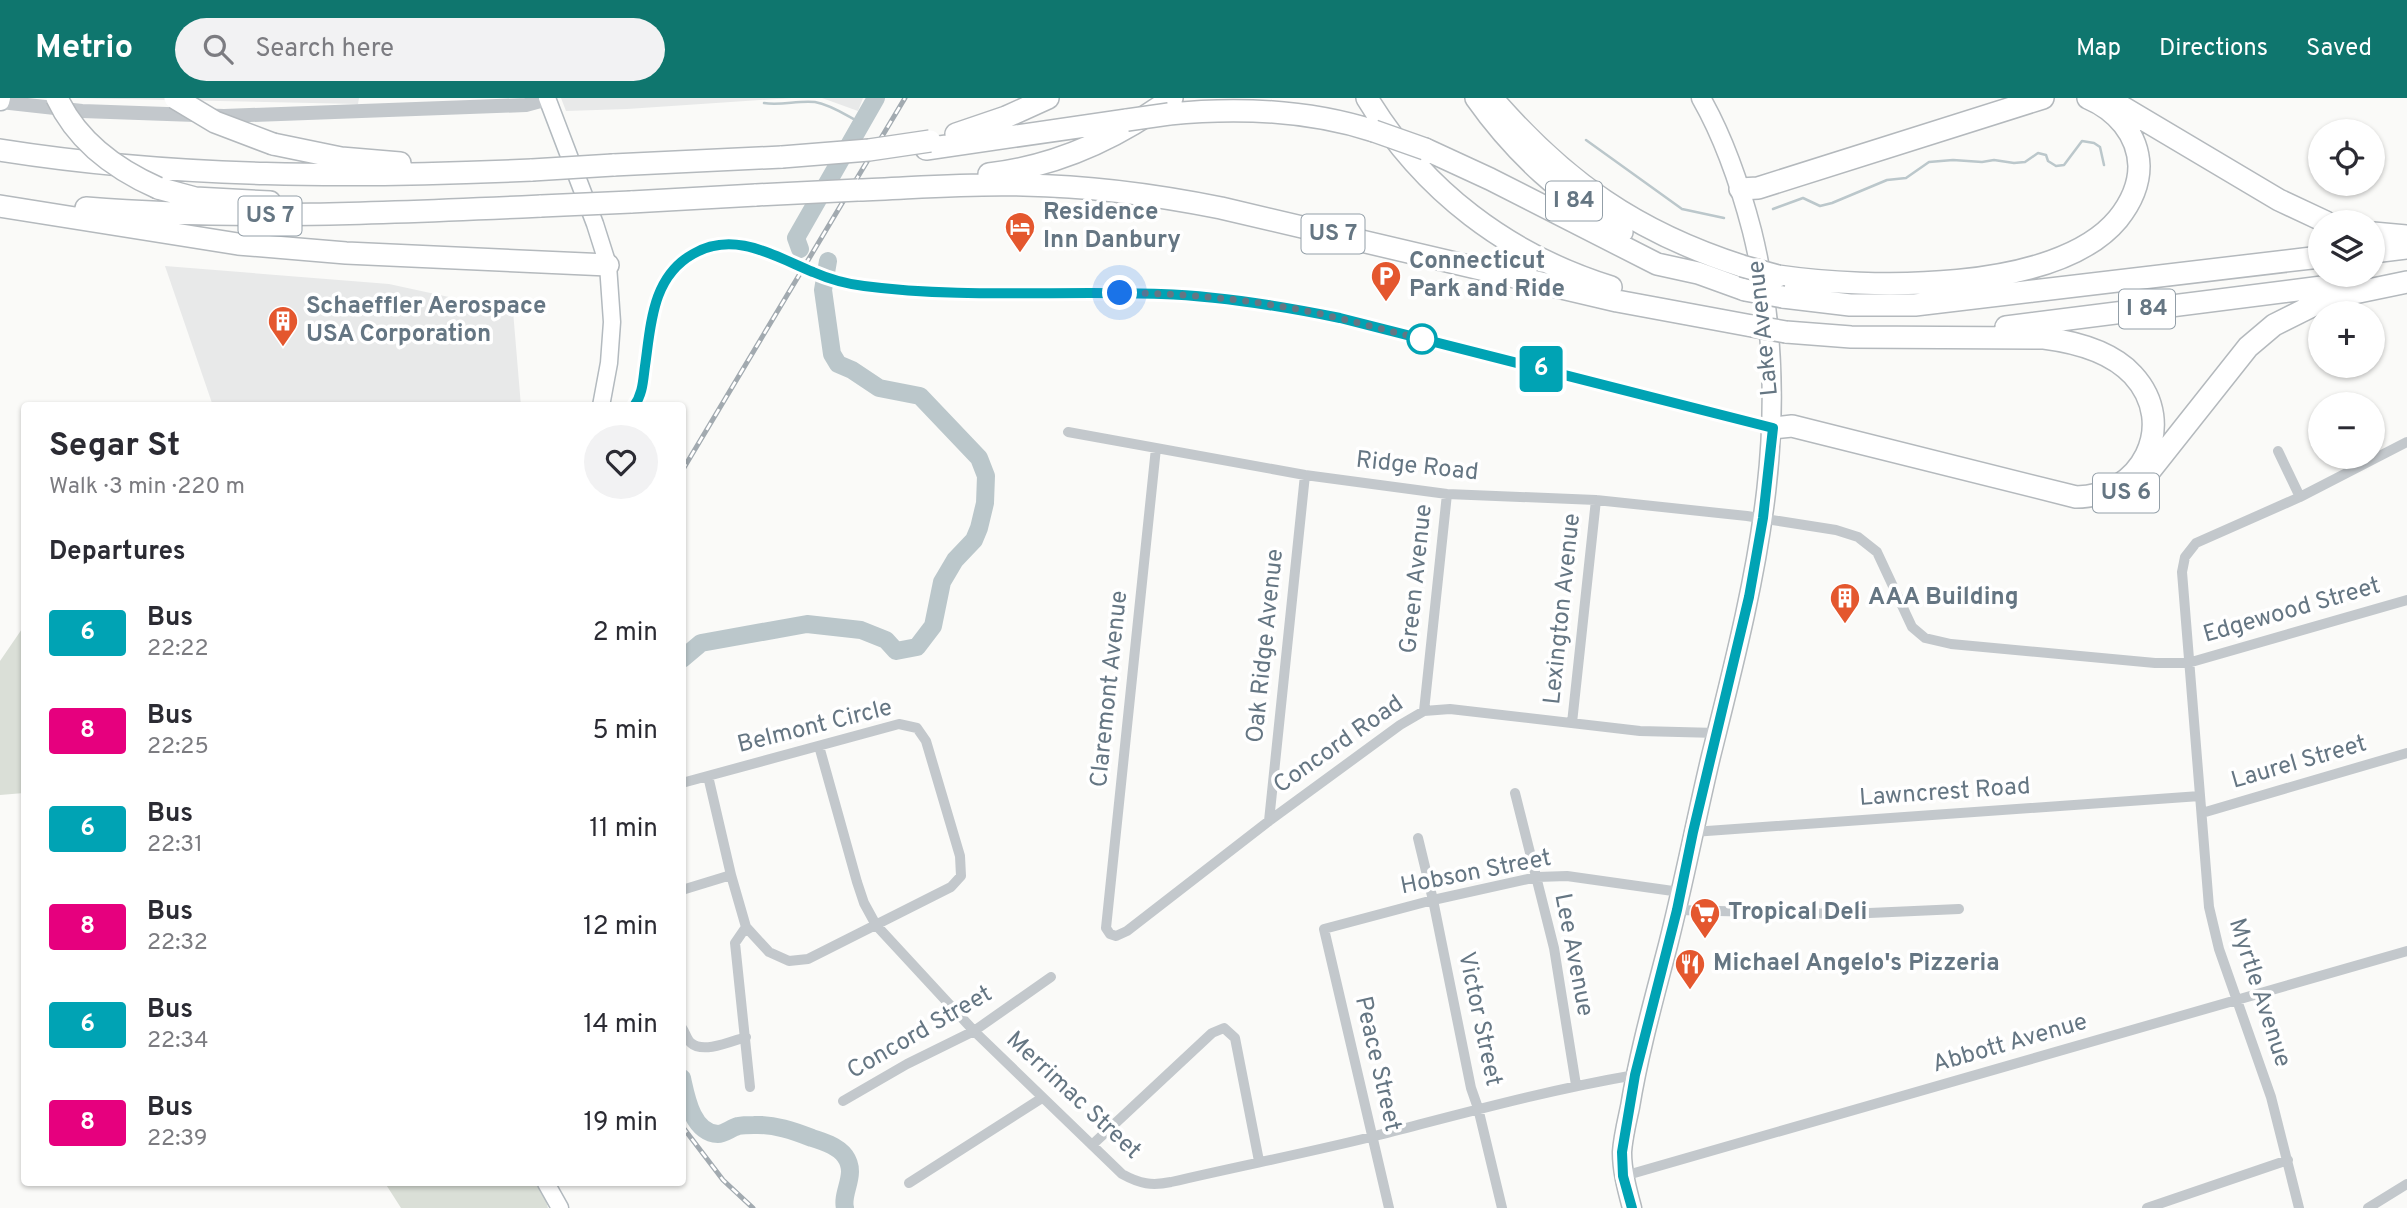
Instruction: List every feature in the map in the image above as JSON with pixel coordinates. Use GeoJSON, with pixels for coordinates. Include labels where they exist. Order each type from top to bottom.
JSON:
{"type":"FeatureCollection","features":[{"type":"Feature","properties":{"kind":"highway"},"geometry":{"type":"LineString","coordinates":[[57,98],[80,134],[121,170],[158,188],[195,198],[233,201],[541,206]]}},
{"type":"Feature","properties":{"kind":"highway"},"geometry":{"type":"LineString","coordinates":[[175,98],[215,122],[273,144],[364,160],[532,170]]}},
{"type":"Feature","properties":{"kind":"highway"},"geometry":{"type":"LineString","coordinates":[[928,145],[980,127],[1048,98]]}},
{"type":"Feature","properties":{"kind":"highway","name":"I 84"},"geometry":{"type":"LineString","coordinates":[[1367,98],[1398,145],[1435,186],[1469,215],[1507,241],[1556,267],[1588,280],[1752,326],[1786,332],[1818,336],[1885,337],[2022,325],[2407,275]]}},
{"type":"Feature","properties":{"kind":"highway","name":"I 84"},"geometry":{"type":"LineString","coordinates":[[1476,98],[1506,135],[1568,197],[1607,224],[1698,273],[1745,290],[1850,305],[1915,305],[2308,258]]}},
{"type":"Feature","properties":{"kind":"highway"},"geometry":{"type":"LineString","coordinates":[[1492,98],[1537,147],[1588,191],[1670,240],[1778,276],[1858,284],[1945,281],[2038,266],[2087,246],[2107,230],[2125,211],[2138,182],[2139,165],[2136,150],[2122,122],[2101,104],[2088,98]]}},
{"type":"Feature","properties":{"kind":"highway"},"geometry":{"type":"LineString","coordinates":[[1740,190],[1755,180],[2013,98]]}},
{"type":"Feature","properties":{"kind":"highway"},"geometry":{"type":"LineString","coordinates":[[1740,190],[1758,188],[2043,98]]}},
{"type":"Feature","properties":{"kind":"highway"},"geometry":{"type":"LineString","coordinates":[[2108,98],[2279,200],[2308,214]]}},
{"type":"Feature","properties":{"kind":"highway"},"geometry":{"type":"LineString","coordinates":[[928,145],[1127,120],[1171,106],[1282,112],[1332,120],[1425,149],[1657,264],[1698,273]]}},
{"type":"Feature","properties":{"kind":"highway"},"geometry":{"type":"LineString","coordinates":[[912,186],[997,173],[1056,159],[1103,140],[1171,106]]}},
{"type":"Feature","properties":{"kind":"highway","name":"US 7"},"geometry":{"type":"LineString","coordinates":[[0,150],[149,168],[273,175],[386,176],[782,157],[928,145]]}},
{"type":"Feature","properties":{"kind":"highway","name":"US 7"},"geometry":{"type":"LineString","coordinates":[[0,199],[108,210],[251,216],[360,215],[912,186],[1054,186],[1121,191],[1188,201],[1617,301],[1752,326]]}},
{"type":"Feature","properties":{"kind":"highway"},"geometry":{"type":"LineString","coordinates":[[0,206],[238,244],[345,253],[608,265]]}},
{"type":"Feature","properties":{"kind":"highway"},"geometry":{"type":"LineString","coordinates":[[2385,234],[2407,236]]}},
{"type":"Feature","properties":{"kind":"highway"},"geometry":{"type":"LineString","coordinates":[[2385,250],[2407,248]]}},
{"type":"Feature","properties":{"kind":"highway","name":"US 6"},"geometry":{"type":"LineString","coordinates":[[1773,428],[1789,436],[2061,504],[2088,506],[2102,503],[2131,491],[2143,480],[2248,347],[2274,325],[2318,303],[2407,282]]}},
{"type":"Feature","properties":{"kind":"highway"},"geometry":{"type":"LineString","coordinates":[[1773,428],[1792,426],[2076,497],[2100,495],[2125,483],[2135,473],[2148,450],[2153,424],[2147,397],[2132,374],[2099,352],[2044,338],[1885,337]]}},
{"type":"Feature","properties":{"kind":"main road","name":"Lake Avenue"},"geometry":{"type":"LineString","coordinates":[[1632,1208],[1623,1176],[1623,1143],[1635,1075],[1677,910],[1751,592],[1773,428],[1773,369],[1766,304],[1755,244],[1729,156],[1702,98]]}},
{"type":"Feature","properties":{"kind":"main road"},"geometry":{"type":"LineString","coordinates":[[547,99],[608,265],[612,323],[609,363],[602,402]]}},
{"type":"Feature","properties":{"kind":"main road"},"geometry":{"type":"LineString","coordinates":[[548,1186],[560,1208]]}},
{"type":"Feature","properties":{"kind":"street"},"geometry":{"type":"LineString","coordinates":[[1,101],[82,111],[224,117],[526,105],[547,99]]}},
{"type":"Feature","properties":{"kind":"street"},"geometry":{"type":"LineString","coordinates":[[636,402],[642,388],[654,308],[663,281],[682,260],[708,247],[736,244],[763,250],[841,282],[876,288],[919,292],[1166,294],[1272,305],[1340,318],[1773,428]]}},
{"type":"Feature","properties":{"kind":"street","name":"Ridge Road"},"geometry":{"type":"LineString","coordinates":[[1069,432],[1305,475],[1447,494],[1596,500],[1763,518]]}},
{"type":"Feature","properties":{"kind":"street"},"geometry":{"type":"LineString","coordinates":[[2278,451],[2300,497],[2407,442]]}},
{"type":"Feature","properties":{"kind":"street","name":"Claremont Avenue"},"geometry":{"type":"LineString","coordinates":[[1110,934],[1106,928],[1156,448]]}},
{"type":"Feature","properties":{"kind":"street","name":"Oak Ridge Avenue"},"geometry":{"type":"LineString","coordinates":[[1269,821],[1305,475]]}},
{"type":"Feature","properties":{"kind":"street","name":"Green Avenue"},"geometry":{"type":"LineString","coordinates":[[1424,711],[1447,494]]}},
{"type":"Feature","properties":{"kind":"street","name":"Myrtle Avenue"},"geometry":{"type":"LineString","coordinates":[[2299,1208],[2271,1097],[2219,948],[2209,907],[2182,572],[2185,557],[2196,544],[2300,497]]}},
{"type":"Feature","properties":{"kind":"street","name":"Lexington Avenue"},"geometry":{"type":"LineString","coordinates":[[1572,723],[1596,500]]}},
{"type":"Feature","properties":{"kind":"street","name":"Edgewood Street"},"geometry":{"type":"LineString","coordinates":[[1763,518],[1836,530],[1857,537],[1877,552],[1912,627],[1925,638],[1951,645],[2155,663],[2188,663],[2407,600]]}},
{"type":"Feature","properties":{"kind":"street","name":"Concord Road"},"geometry":{"type":"LineString","coordinates":[[1110,934],[1116,936],[1127,931],[1269,821],[1400,724],[1424,711],[1450,709],[1640,731],[1717,733]]}},
{"type":"Feature","properties":{"kind":"street","name":"Belmont Circle"},"geometry":{"type":"LineString","coordinates":[[686,782],[708,775],[899,724],[917,728],[926,741],[960,856],[961,876],[951,887],[808,960],[789,961],[769,952],[747,927],[731,875],[708,775]]}},
{"type":"Feature","properties":{"kind":"street","name":"Merrimac Street"},"geometry":{"type":"LineString","coordinates":[[819,746],[857,882],[876,925],[974,1031],[1042,1098],[1122,1174],[1138,1183],[1154,1185],[1372,1136],[1576,1085],[1635,1075]]}},
{"type":"Feature","properties":{"kind":"street","name":"Laurel Street"},"geometry":{"type":"LineString","coordinates":[[2202,813],[2407,753]]}},
{"type":"Feature","properties":{"kind":"street","name":"Lee Avenue"},"geometry":{"type":"LineString","coordinates":[[1515,793],[1554,948],[1576,1085]]}},
{"type":"Feature","properties":{"kind":"street","name":"Lawncrest Road"},"geometry":{"type":"LineString","coordinates":[[1693,832],[2200,796]]}},
{"type":"Feature","properties":{"kind":"street","name":"Victor Street"},"geometry":{"type":"LineString","coordinates":[[1418,838],[1471,1088],[1502,1208]]}},
{"type":"Feature","properties":{"kind":"street"},"geometry":{"type":"LineString","coordinates":[[686,889],[731,875]]}},
{"type":"Feature","properties":{"kind":"street","name":"Hobson Street"},"geometry":{"type":"LineString","coordinates":[[1324,929],[1433,900],[1537,877],[1567,876],[1680,892]]}},
{"type":"Feature","properties":{"kind":"street"},"geometry":{"type":"LineString","coordinates":[[1677,910],[1847,914],[1959,909]]}},
{"type":"Feature","properties":{"kind":"street"},"geometry":{"type":"LineString","coordinates":[[747,927],[735,943],[750,1087]]}},
{"type":"Feature","properties":{"kind":"street","name":"Peace Street"},"geometry":{"type":"LineString","coordinates":[[1324,929],[1389,1208]]}},
{"type":"Feature","properties":{"kind":"street","name":"Abbott Avenue"},"geometry":{"type":"LineString","coordinates":[[1623,1176],[2407,951]]}},
{"type":"Feature","properties":{"kind":"street","name":"Concord Street"},"geometry":{"type":"LineString","coordinates":[[843,1101],[907,1064],[974,1031],[1051,977]]}},
{"type":"Feature","properties":{"kind":"street"},"geometry":{"type":"LineString","coordinates":[[1092,1145],[1212,1033],[1224,1028],[1235,1038],[1259,1161]]}},
{"type":"Feature","properties":{"kind":"street"},"geometry":{"type":"LineString","coordinates":[[686,1035],[690,1042],[706,1047],[746,1037]]}},
{"type":"Feature","properties":{"kind":"street"},"geometry":{"type":"LineString","coordinates":[[909,1184],[1042,1098]]}},
{"type":"Feature","properties":{"kind":"street"},"geometry":{"type":"LineString","coordinates":[[2147,1208],[2288,1160]]}},
{"type":"Feature","properties":{"kind":"street"},"geometry":{"type":"LineString","coordinates":[[2368,1208],[2407,1184]]}},
{"type":"Feature","properties":{"kind":"shaded area"},"geometry":{"type":"Polygon","coordinates":[[[74,98],[359,98],[358,104],[74,98]]]}},
{"type":"Feature","properties":{"kind":"shaded area"},"geometry":{"type":"Polygon","coordinates":[[[561,98],[792,98],[566,111],[561,98]]]}},
{"type":"Feature","properties":{"kind":"shaded area"},"geometry":{"type":"Polygon","coordinates":[[[822,98],[863,98],[858,111],[822,98]]]}},
{"type":"Feature","properties":{"kind":"shaded area"},"geometry":{"type":"Polygon","coordinates":[[[165,266],[389,284],[513,311],[521,402],[212,402],[165,266]]]}},
{"type":"Feature","properties":{"kind":"shaded area"},"geometry":{"type":"Polygon","coordinates":[[[21,630],[21,793],[0,795],[0,661],[21,630]]]}},
{"type":"Feature","properties":{"kind":"shaded area"},"geometry":{"type":"Polygon","coordinates":[[[387,1186],[542,1186],[548,1208],[401,1208],[387,1186]]]}},
{"type":"Feature","properties":{"kind":"waterway"},"geometry":{"type":"LineString","coordinates":[[800,249],[796,238],[876,98]]}},
{"type":"Feature","properties":{"kind":"waterway"},"geometry":{"type":"LineString","coordinates":[[764,103],[821,103],[861,123]]}},
{"type":"Feature","properties":{"kind":"waterway"},"geometry":{"type":"LineString","coordinates":[[1586,140],[1682,209],[1724,218]]}},
{"type":"Feature","properties":{"kind":"waterway"},"geometry":{"type":"LineString","coordinates":[[1773,209],[1803,198],[1820,206],[1832,203],[1887,180],[1906,178],[1929,162],[1994,160],[2014,163],[2025,162],[2038,153],[2046,155],[2048,161],[2056,166],[2064,165],[2082,141],[2100,147],[2104,165]]}},
{"type":"Feature","properties":{"kind":"waterway"},"geometry":{"type":"LineString","coordinates":[[686,656],[701,643],[807,624],[861,630],[886,640],[896,651],[917,647],[933,626],[942,582],[955,560],[974,540],[979,528],[985,503],[986,476],[979,458],[920,396],[879,388],[838,364],[832,354],[823,290],[828,261]]}},
{"type":"Feature","properties":{"kind":"waterway"},"geometry":{"type":"LineString","coordinates":[[686,1094],[696,1121],[709,1132],[720,1134],[742,1125],[769,1126],[798,1133],[838,1149],[845,1156],[850,1169],[845,1208]]}},
{"type":"Feature","properties":{"kind":"railway"},"geometry":{"type":"LineString","coordinates":[[686,464],[905,98]]}},
{"type":"Feature","properties":{"kind":"railway"},"geometry":{"type":"LineString","coordinates":[[686,1131],[723,1180],[753,1208]]}},
{"type":"Feature","properties":{"kind":"bus line","name":"6"},"geometry":{"type":"LineString","coordinates":[[636,402],[642,388],[654,308],[663,281],[682,260],[695,253],[708,247],[736,244],[763,250],[817,274],[857,286],[957,293],[1178,294],[1272,305],[1340,318],[1773,428],[1756,565],[1677,910],[1635,1075],[1622,1152],[1623,1176],[1632,1208]]}},
{"type":"Feature","properties":{"kind":"place","name":"Residence Inn Danbury"},"geometry":{"type":"Point","coordinates":[1020,254]}},
{"type":"Feature","properties":{"kind":"place","name":"Connecticut Park and Ride"},"geometry":{"type":"Point","coordinates":[1386,303]}},
{"type":"Feature","properties":{"kind":"place","name":"Schaeffler Aerospace USA Corporation"},"geometry":{"type":"Point","coordinates":[283,348]}},
{"type":"Feature","properties":{"kind":"place","name":"AAA Building"},"geometry":{"type":"Point","coordinates":[1845,625]}},
{"type":"Feature","properties":{"kind":"place","name":"Tropical Deli"},"geometry":{"type":"Point","coordinates":[1705,940]}},
{"type":"Feature","properties":{"kind":"place","name":"Michael Angelo's Pizzeria"},"geometry":{"type":"Point","coordinates":[1690,991]}},
{"type":"Feature","properties":{"kind":"route"},"geometry":{"type":"LineString","coordinates":[[1120,293],[1193,295],[1272,305],[1340,318],[1422,339]]}}]}
